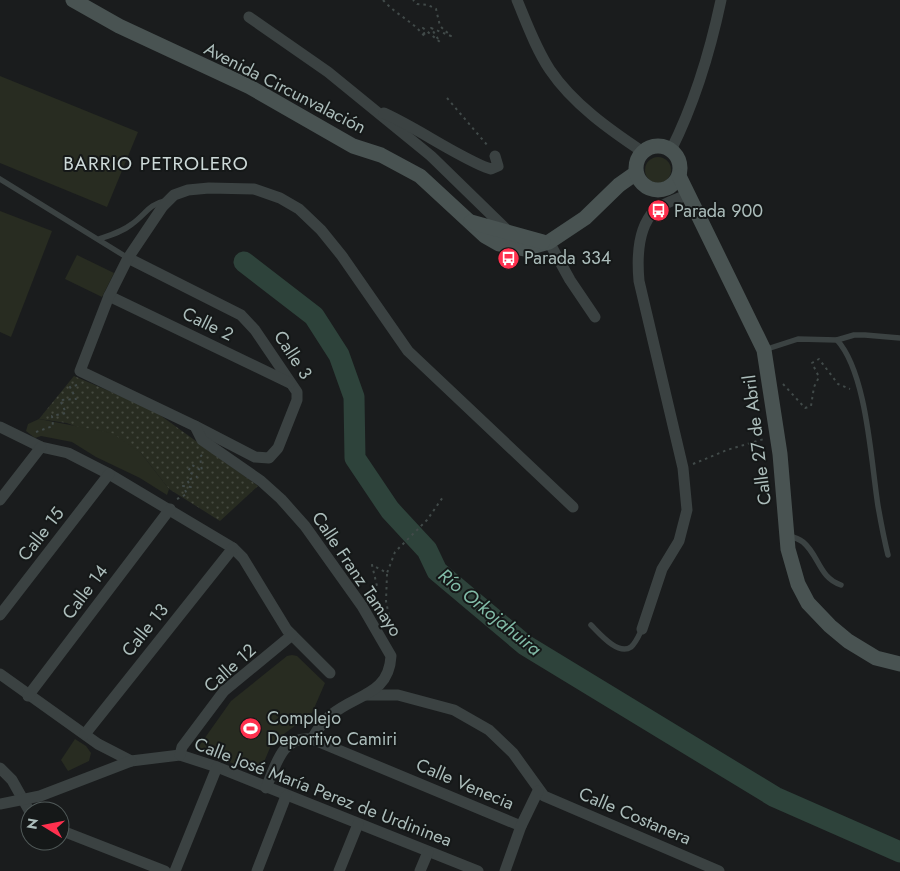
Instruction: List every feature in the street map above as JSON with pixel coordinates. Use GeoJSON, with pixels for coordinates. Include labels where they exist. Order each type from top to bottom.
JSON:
{"type":"FeatureCollection","features":[{"type":"Feature","properties":{"kind":"main road","name":"Avenida Circunvalación"},"geometry":{"type":"LineString","coordinates":[[73,0],[119,26],[250,88],[353,146],[400,164],[420,176],[471,222],[508,238],[546,242]]}},
{"type":"Feature","properties":{"kind":"main road"},"geometry":{"type":"LineString","coordinates":[[657,146],[671,150],[680,161],[679,176],[670,187],[657,191],[644,185],[636,173],[637,162],[643,152],[657,146]]}},
{"type":"Feature","properties":{"kind":"main road"},"geometry":{"type":"LineString","coordinates":[[546,242],[584,218],[636,173]]}},
{"type":"Feature","properties":{"kind":"main road","name":"Calle 27 de Abril"},"geometry":{"type":"LineString","coordinates":[[679,176],[764,350],[780,454],[791,563],[798,584],[808,603],[830,626],[848,641],[876,658],[900,664]]}},
{"type":"Feature","properties":{"kind":"street"},"geometry":{"type":"LineString","coordinates":[[517,0],[534,42],[560,84],[614,133],[643,152]]}},
{"type":"Feature","properties":{"kind":"street"},"geometry":{"type":"LineString","coordinates":[[671,150],[685,121],[703,73],[720,0]]}},
{"type":"Feature","properties":{"kind":"street"},"geometry":{"type":"LineString","coordinates":[[249,17],[328,72],[431,156],[508,238]]}},
{"type":"Feature","properties":{"kind":"street"},"geometry":{"type":"LineString","coordinates":[[369,107],[413,126],[438,143],[485,167],[492,169],[498,166],[495,156]]}},
{"type":"Feature","properties":{"kind":"street"},"geometry":{"type":"LineString","coordinates":[[80,371],[109,296],[128,258],[154,216],[169,200],[174,195],[188,190],[254,189],[280,198],[299,210],[321,230],[342,256],[408,351],[573,507]]}},
{"type":"Feature","properties":{"kind":"street"},"geometry":{"type":"LineString","coordinates":[[642,629],[662,569],[675,551],[687,510],[683,468],[639,281],[637,258],[640,238],[653,212],[688,194]]}},
{"type":"Feature","properties":{"kind":"street"},"geometry":{"type":"LineString","coordinates":[[546,242],[595,317]]}},
{"type":"Feature","properties":{"kind":"street","name":"Calle 3"},"geometry":{"type":"LineString","coordinates":[[128,258],[241,315],[256,330],[297,392],[298,400],[278,448],[269,458],[255,456],[195,426]]}},
{"type":"Feature","properties":{"kind":"street","name":"Calle 2"},"geometry":{"type":"LineString","coordinates":[[109,296],[292,384]]}},
{"type":"Feature","properties":{"kind":"street","name":"Calle Franz Tamayo"},"geometry":{"type":"LineString","coordinates":[[80,371],[195,426],[202,440],[261,481],[281,499],[305,526],[362,606],[391,656],[388,675],[380,685],[366,695],[330,715],[312,739]]}},
{"type":"Feature","properties":{"kind":"street"},"geometry":{"type":"LineString","coordinates":[[0,427],[20,439],[41,447],[68,453],[109,474],[233,548],[243,558],[286,630],[330,673]]}},
{"type":"Feature","properties":{"kind":"street"},"geometry":{"type":"LineString","coordinates":[[0,500],[41,447]]}},
{"type":"Feature","properties":{"kind":"street","name":"Calle 15"},"geometry":{"type":"LineString","coordinates":[[0,615],[109,474]]}},
{"type":"Feature","properties":{"kind":"street","name":"Calle 14"},"geometry":{"type":"LineString","coordinates":[[28,696],[170,509]]}},
{"type":"Feature","properties":{"kind":"street","name":"Calle 13"},"geometry":{"type":"LineString","coordinates":[[85,734],[233,548]]}},
{"type":"Feature","properties":{"kind":"street","name":"Calle 12"},"geometry":{"type":"LineString","coordinates":[[180,756],[182,747],[224,691],[292,636]]}},
{"type":"Feature","properties":{"kind":"street"},"geometry":{"type":"LineString","coordinates":[[0,674],[28,696],[110,751],[131,761]]}},
{"type":"Feature","properties":{"kind":"street"},"geometry":{"type":"LineString","coordinates":[[366,695],[398,695],[454,710],[489,730],[525,768],[538,791],[505,871]]}},
{"type":"Feature","properties":{"kind":"street"},"geometry":{"type":"LineString","coordinates":[[266,788],[281,751],[287,745],[303,738],[312,739]]}},
{"type":"Feature","properties":{"kind":"street","name":"Calle Venecia"},"geometry":{"type":"LineString","coordinates":[[312,739],[522,826]]}},
{"type":"Feature","properties":{"kind":"street","name":"Calle José María Perez de Urdininea"},"geometry":{"type":"LineString","coordinates":[[0,804],[40,796],[131,761],[180,756],[217,767],[478,871]]}},
{"type":"Feature","properties":{"kind":"street"},"geometry":{"type":"LineString","coordinates":[[175,871],[217,767]]}},
{"type":"Feature","properties":{"kind":"street"},"geometry":{"type":"LineString","coordinates":[[0,768],[12,780],[23,800]]}},
{"type":"Feature","properties":{"kind":"street","name":"Calle Costanera"},"geometry":{"type":"LineString","coordinates":[[538,791],[544,796],[719,871]]}},
{"type":"Feature","properties":{"kind":"street"},"geometry":{"type":"LineString","coordinates":[[257,871],[286,796]]}},
{"type":"Feature","properties":{"kind":"street"},"geometry":{"type":"LineString","coordinates":[[339,871],[358,824]]}},
{"type":"Feature","properties":{"kind":"street"},"geometry":{"type":"LineString","coordinates":[[70,834],[165,871]]}},
{"type":"Feature","properties":{"kind":"street"},"geometry":{"type":"LineString","coordinates":[[420,871],[428,852]]}},
{"type":"Feature","properties":{"kind":"lane"},"geometry":{"type":"LineString","coordinates":[[0,179],[128,258]]}},
{"type":"Feature","properties":{"kind":"lane"},"geometry":{"type":"LineString","coordinates":[[99,239],[121,232],[134,223],[151,206],[169,200]]}},
{"type":"Feature","properties":{"kind":"lane"},"geometry":{"type":"LineString","coordinates":[[764,350],[798,339],[837,340],[854,335],[900,338]]}},
{"type":"Feature","properties":{"kind":"lane"},"geometry":{"type":"LineString","coordinates":[[837,340],[851,360],[870,438],[878,506],[888,555]]}},
{"type":"Feature","properties":{"kind":"lane"},"geometry":{"type":"LineString","coordinates":[[787,535],[806,545],[820,568],[832,582],[841,586]]}},
{"type":"Feature","properties":{"kind":"lane"},"geometry":{"type":"LineString","coordinates":[[591,625],[613,644],[624,648],[634,645],[642,629]]}},
{"type":"Feature","properties":{"kind":"path"},"geometry":{"type":"LineString","coordinates":[[383,0],[394,13],[415,25],[425,37],[423,28],[440,42],[431,28],[451,36],[440,26],[436,9],[428,5],[417,4],[413,0]]}},
{"type":"Feature","properties":{"kind":"path"},"geometry":{"type":"LineString","coordinates":[[447,98],[468,120],[495,156]]}},
{"type":"Feature","properties":{"kind":"path"},"geometry":{"type":"LineString","coordinates":[[768,368],[805,408],[811,406],[814,387],[819,377],[812,363],[819,359],[838,384],[859,393]]}},
{"type":"Feature","properties":{"kind":"path"},"geometry":{"type":"LineString","coordinates":[[20,439],[53,426],[52,416],[66,413],[60,400],[76,399],[70,387],[85,383],[80,371]]}},
{"type":"Feature","properties":{"kind":"path"},"geometry":{"type":"LineString","coordinates":[[683,468],[727,450],[776,436]]}},
{"type":"Feature","properties":{"kind":"path"},"geometry":{"type":"LineString","coordinates":[[170,509],[178,497],[186,494],[183,486],[191,487],[188,480],[197,477],[188,471],[192,465],[202,471],[200,457],[212,447]]}},
{"type":"Feature","properties":{"kind":"path"},"geometry":{"type":"LineString","coordinates":[[391,656],[393,636],[386,601],[387,573],[395,552],[427,520],[443,497]]}},
{"type":"Feature","properties":{"kind":"path"},"geometry":{"type":"LineString","coordinates":[[362,606],[377,586],[372,565],[387,573]]}},
{"type":"Feature","properties":{"kind":"shaded area"},"geometry":{"type":"Polygon","coordinates":[[[0,76],[138,132],[107,207],[0,163],[0,76]]]}},
{"type":"Feature","properties":{"kind":"shaded area"},"geometry":{"type":"Polygon","coordinates":[[[658,157],[667,161],[671,170],[667,179],[658,183],[649,179],[645,170],[649,161],[658,157]]]}},
{"type":"Feature","properties":{"kind":"shaded area"},"geometry":{"type":"Polygon","coordinates":[[[0,211],[52,231],[11,337],[0,332],[0,211]]]}},
{"type":"Feature","properties":{"kind":"shaded area"},"geometry":{"type":"Polygon","coordinates":[[[77,255],[114,273],[102,297],[65,279],[77,255]]]}},
{"type":"Feature","properties":{"kind":"shaded area"},"geometry":{"type":"Polygon","coordinates":[[[74,376],[153,410],[258,486],[220,521],[169,489],[141,453],[67,423],[39,419],[74,376]]]}},
{"type":"Feature","properties":{"kind":"shaded area"},"geometry":{"type":"Polygon","coordinates":[[[39,419],[112,433],[141,453],[169,489],[167,495],[140,478],[96,457],[72,442],[41,436],[35,438],[26,431],[28,424],[39,419]]]}},
{"type":"Feature","properties":{"kind":"shaded area","name":"Complejo Deportivo Camiri"},"geometry":{"type":"Polygon","coordinates":[[[287,656],[297,656],[325,683],[312,713],[272,743],[259,774],[197,749],[231,701],[287,656]]]}},
{"type":"Feature","properties":{"kind":"shaded area"},"geometry":{"type":"Polygon","coordinates":[[[75,739],[86,746],[91,753],[89,761],[68,771],[61,760],[75,739]]]}},
{"type":"Feature","properties":{"kind":"waterway","name":"Río Orkojahuira"},"geometry":{"type":"LineString","coordinates":[[244,262],[314,316],[339,355],[354,397],[355,458],[390,510],[427,550],[437,571],[525,645],[775,797],[900,852]]}},
{"type":"Feature","properties":{"kind":"place","name":"Parada 900"},"geometry":{"type":"Point","coordinates":[658,211]}},
{"type":"Feature","properties":{"kind":"place","name":"Parada 334"},"geometry":{"type":"Point","coordinates":[508,258]}},
{"type":"Feature","properties":{"kind":"place","name":"Complejo Deportivo Camiri"},"geometry":{"type":"Point","coordinates":[251,728]}},
{"type":"Feature","properties":{"kind":"district","name":"BARRIO PETROLERO"},"geometry":{"type":"Point","coordinates":[156,163]}}]}
